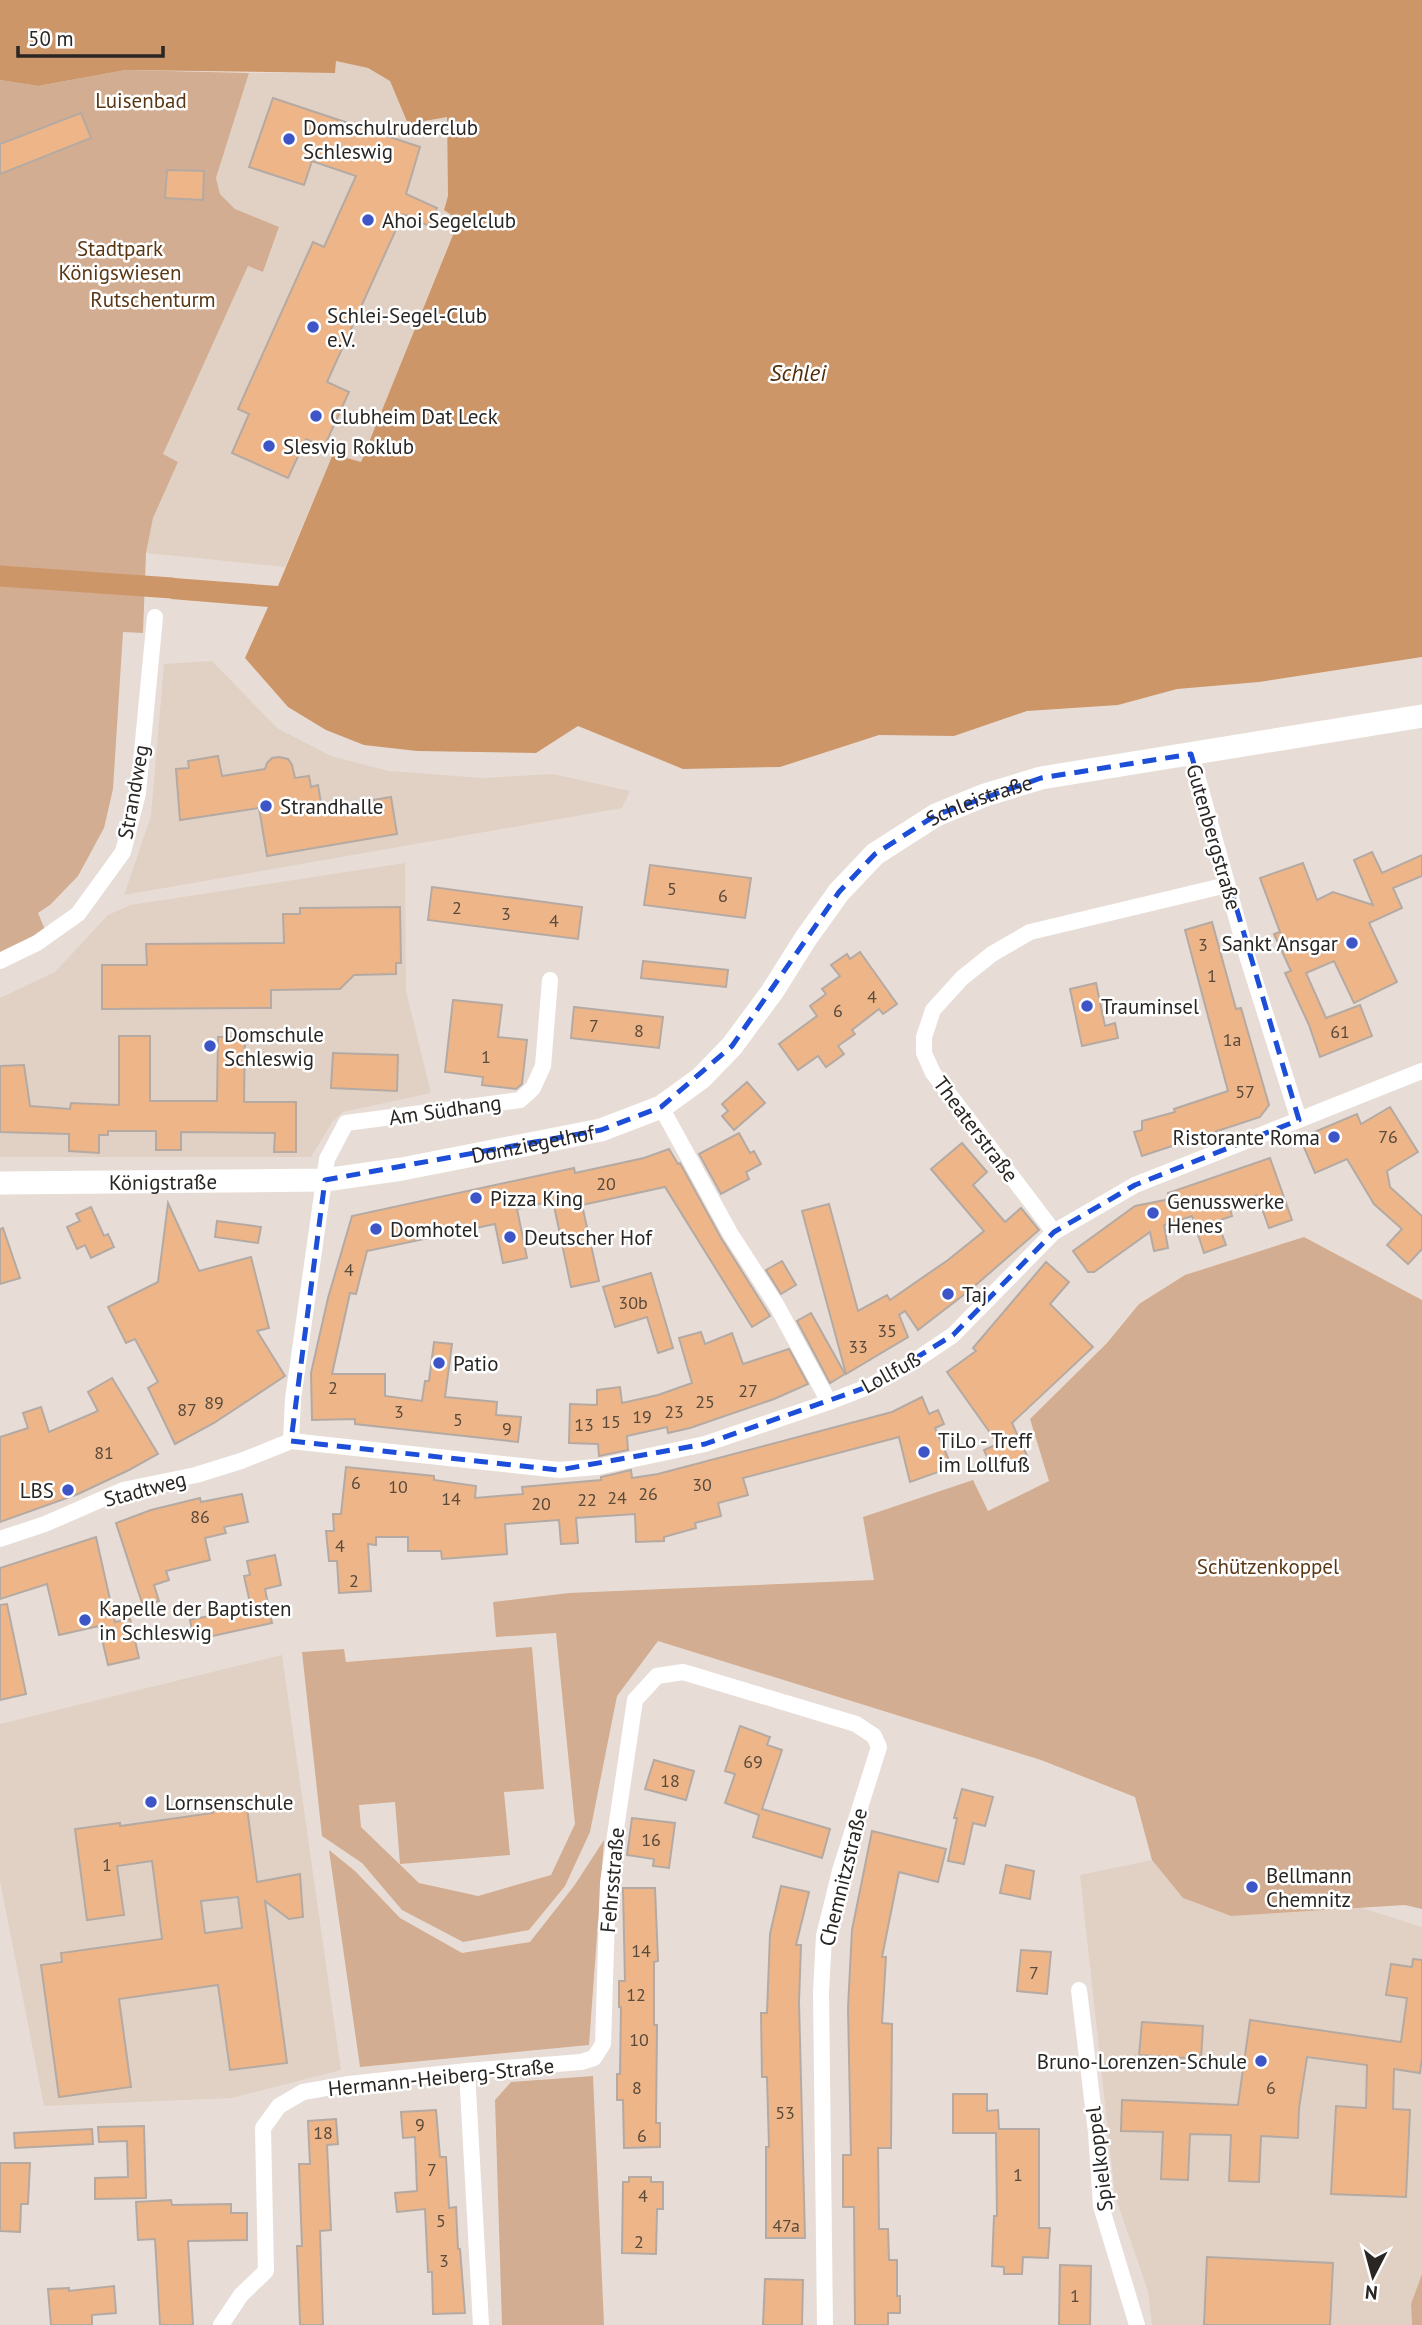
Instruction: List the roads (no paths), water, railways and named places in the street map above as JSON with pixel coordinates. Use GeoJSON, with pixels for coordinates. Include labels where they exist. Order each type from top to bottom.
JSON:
{"type":"FeatureCollection","features":[{"type":"Feature","properties":{"kind":"street","name":"Strandweg"},"geometry":{"type":"LineString","coordinates":[[4,959],[37,943],[78,914],[122,852],[138,793],[155,617]]}},
{"type":"Feature","properties":{"kind":"street","name":"Schleistraße"},"geometry":{"type":"LineString","coordinates":[[661,1107],[701,1078],[732,1046],[839,892],[875,854],[936,815],[985,795],[1041,778],[1422,716]]}},
{"type":"Feature","properties":{"kind":"street","name":"Gutenbergstraße"},"geometry":{"type":"LineString","coordinates":[[1191,754],[1248,959],[1299,1121]]}},
{"type":"Feature","properties":{"kind":"street","name":"Theaterstraße"},"geometry":{"type":"LineString","coordinates":[[1054,1232],[933,1073],[925,1054],[924,1037],[933,1010],[962,978],[992,954],[1030,932],[1227,885]]}},
{"type":"Feature","properties":{"kind":"street","name":"Am Südhang"},"geometry":{"type":"LineString","coordinates":[[325,1180],[327,1159],[346,1123],[520,1100],[533,1088],[543,1066],[551,980]]}},
{"type":"Feature","properties":{"kind":"street","name":"Lollfuß"},"geometry":{"type":"LineString","coordinates":[[291,1441],[559,1470],[597,1467],[705,1444],[870,1386],[913,1362],[953,1335],[1054,1232],[1135,1185],[1422,1070]]}},
{"type":"Feature","properties":{"kind":"street","name":"Domziegelhof"},"geometry":{"type":"LineString","coordinates":[[325,1180],[427,1164],[601,1130],[661,1107]]}},
{"type":"Feature","properties":{"kind":"street"},"geometry":{"type":"LineString","coordinates":[[661,1107],[730,1233],[777,1306],[829,1402]]}},
{"type":"Feature","properties":{"kind":"street"},"geometry":{"type":"LineString","coordinates":[[291,1441],[293,1399],[325,1180]]}},
{"type":"Feature","properties":{"kind":"street","name":"Königstraße"},"geometry":{"type":"LineString","coordinates":[[0,1183],[325,1180]]}},
{"type":"Feature","properties":{"kind":"street","name":"Stadtweg"},"geometry":{"type":"LineString","coordinates":[[0,1539],[45,1524],[122,1490],[196,1475],[291,1441]]}},
{"type":"Feature","properties":{"kind":"street","name":"Chemnitzstraße"},"geometry":{"type":"LineString","coordinates":[[635,1700],[657,1676],[683,1672],[856,1724],[874,1736],[879,1747],[840,1871],[824,1936],[821,1992],[825,2325]]}},
{"type":"Feature","properties":{"kind":"street","name":"Fehrsstraße"},"geometry":{"type":"LineString","coordinates":[[594,2058],[603,2044],[608,1883],[635,1700]]}},
{"type":"Feature","properties":{"kind":"street","name":"Spielkoppel"},"geometry":{"type":"LineString","coordinates":[[1079,1990],[1096,2132],[1101,2206],[1137,2325]]}},
{"type":"Feature","properties":{"kind":"street","name":"Hermann-Heiberg-Straße"},"geometry":{"type":"LineString","coordinates":[[221,2325],[241,2295],[266,2271],[263,2127],[279,2106],[303,2092],[349,2084],[581,2062],[594,2058]]}},
{"type":"Feature","properties":{"kind":"street"},"geometry":{"type":"LineString","coordinates":[[467,2071],[481,2325]]}},
{"type":"Feature","properties":{"kind":"water","name":"Schlei"},"geometry":{"type":"Polygon","coordinates":[[[0,0],[1422,0],[1422,657],[1259,682],[1177,689],[1118,705],[1027,711],[954,736],[879,735],[780,767],[683,769],[578,726],[536,753],[417,751],[364,745],[326,730],[288,707],[245,658],[268,607],[171,599],[174,578],[278,586],[333,454],[361,462],[459,220],[444,210],[448,196],[447,117],[408,124],[390,81],[368,68],[336,61],[335,73],[126,70],[38,86],[0,80],[0,0]]]}},
{"type":"Feature","properties":{"kind":"waterway"},"geometry":{"type":"LineString","coordinates":[[0,576],[172,588]]}},
{"type":"Feature","properties":{"kind":"place","name":"Domschulruderclub Schleswig"},"geometry":{"type":"Point","coordinates":[289,139]}},
{"type":"Feature","properties":{"kind":"place","name":"Ahoi Segelclub"},"geometry":{"type":"Point","coordinates":[368,220]}},
{"type":"Feature","properties":{"kind":"place","name":"Schlei-Segel-Club e.V."},"geometry":{"type":"Point","coordinates":[313,327]}},
{"type":"Feature","properties":{"kind":"place","name":"Clubheim Dat Leck"},"geometry":{"type":"Point","coordinates":[316,416]}},
{"type":"Feature","properties":{"kind":"place","name":"Slesvig Roklub"},"geometry":{"type":"Point","coordinates":[269,446]}},
{"type":"Feature","properties":{"kind":"place","name":"Strandhalle"},"geometry":{"type":"Point","coordinates":[266,806]}},
{"type":"Feature","properties":{"kind":"place","name":"Sankt Ansgar"},"geometry":{"type":"Point","coordinates":[1352,943]}},
{"type":"Feature","properties":{"kind":"place","name":"Trauminsel"},"geometry":{"type":"Point","coordinates":[1087,1006]}},
{"type":"Feature","properties":{"kind":"place","name":"Domschule Schleswig"},"geometry":{"type":"Point","coordinates":[210,1046]}},
{"type":"Feature","properties":{"kind":"place","name":"Ristorante Roma"},"geometry":{"type":"Point","coordinates":[1334,1137]}},
{"type":"Feature","properties":{"kind":"place","name":"Pizza King"},"geometry":{"type":"Point","coordinates":[476,1198]}},
{"type":"Feature","properties":{"kind":"place","name":"Genusswerke Henes"},"geometry":{"type":"Point","coordinates":[1153,1213]}},
{"type":"Feature","properties":{"kind":"place","name":"Domhotel"},"geometry":{"type":"Point","coordinates":[376,1229]}},
{"type":"Feature","properties":{"kind":"place","name":"Deutscher Hof"},"geometry":{"type":"Point","coordinates":[510,1237]}},
{"type":"Feature","properties":{"kind":"place","name":"Taj"},"geometry":{"type":"Point","coordinates":[948,1294]}},
{"type":"Feature","properties":{"kind":"place","name":"Patio"},"geometry":{"type":"Point","coordinates":[439,1363]}},
{"type":"Feature","properties":{"kind":"place","name":"TiLo - Treff im Lollfuß"},"geometry":{"type":"Point","coordinates":[924,1452]}},
{"type":"Feature","properties":{"kind":"place","name":"LBS"},"geometry":{"type":"Point","coordinates":[68,1490]}},
{"type":"Feature","properties":{"kind":"place","name":"Kapelle der Baptisten in Schleswig"},"geometry":{"type":"Point","coordinates":[85,1620]}},
{"type":"Feature","properties":{"kind":"place","name":"Lornsenschule"},"geometry":{"type":"Point","coordinates":[151,1802]}},
{"type":"Feature","properties":{"kind":"place","name":"Bellmann Chemnitz"},"geometry":{"type":"Point","coordinates":[1252,1887]}},
{"type":"Feature","properties":{"kind":"place","name":"Bruno-Lorenzen-Schule"},"geometry":{"type":"Point","coordinates":[1261,2061]}},
{"type":"Feature","properties":{"kind":"park label","name":"Luisenbad"},"geometry":{"type":"Point","coordinates":[141,100]}},
{"type":"Feature","properties":{"kind":"park label","name":"Stadtpark Königswiesen"},"geometry":{"type":"Point","coordinates":[120,260]}},
{"type":"Feature","properties":{"kind":"park label","name":"Rutschenturm"},"geometry":{"type":"Point","coordinates":[153,299]}},
{"type":"Feature","properties":{"kind":"park label","name":"Schützenkoppel"},"geometry":{"type":"Point","coordinates":[1268,1566]}}]}
